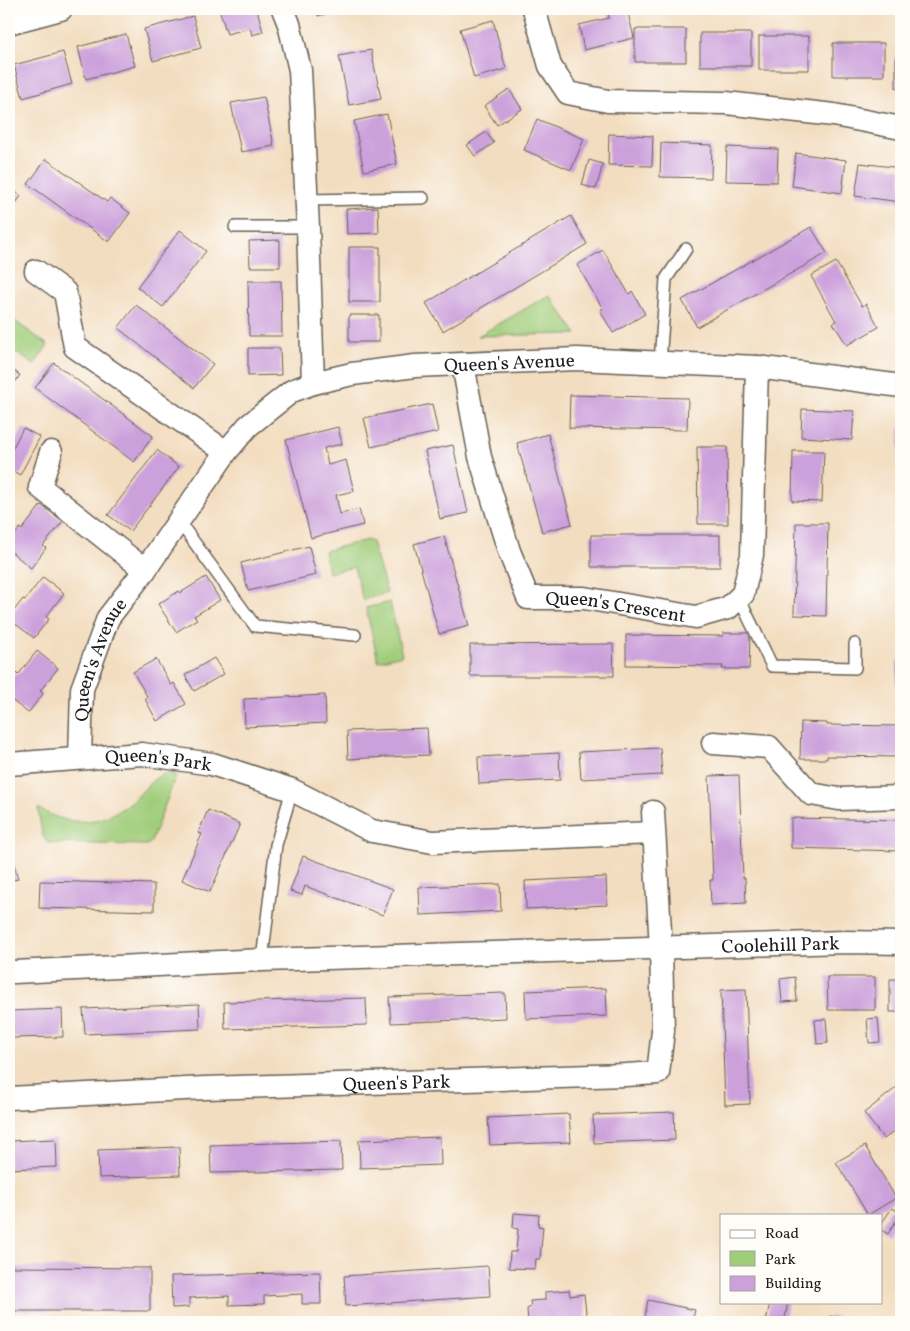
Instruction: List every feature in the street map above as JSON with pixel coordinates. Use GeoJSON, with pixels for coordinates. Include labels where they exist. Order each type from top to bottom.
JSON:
{"type":"FeatureCollection","features":[{"type":"Feature","properties":{"kind":"street"},"geometry":{"type":"LineString","coordinates":[[9,24],[61,9]]}},
{"type":"Feature","properties":{"kind":"street"},"geometry":{"type":"LineString","coordinates":[[284,9],[300,70],[314,383]]}},
{"type":"Feature","properties":{"kind":"street"},"geometry":{"type":"LineString","coordinates":[[534,9],[550,66],[568,93],[608,101],[736,104],[834,115],[901,128]]}},
{"type":"Feature","properties":{"kind":"street"},"geometry":{"type":"LineString","coordinates":[[36,271],[65,292],[75,347],[226,452]]}},
{"type":"Feature","properties":{"kind":"street","name":"Queen's Avenue"},"geometry":{"type":"LineString","coordinates":[[80,758],[82,689],[108,618],[145,570],[226,452],[248,426],[292,391],[314,383],[352,374],[415,366],[577,359],[757,367],[901,386]]}},
{"type":"Feature","properties":{"kind":"street","name":"Queen's Crescent"},"geometry":{"type":"LineString","coordinates":[[463,364],[480,457],[509,551],[528,598],[584,598],[696,617],[728,608],[739,598]]}},
{"type":"Feature","properties":{"kind":"street"},"geometry":{"type":"LineString","coordinates":[[739,598],[743,594],[752,555],[757,367]]}},
{"type":"Feature","properties":{"kind":"street"},"geometry":{"type":"LineString","coordinates":[[51,452],[40,487],[145,570]]}},
{"type":"Feature","properties":{"kind":"street"},"geometry":{"type":"LineString","coordinates":[[713,743],[769,747],[811,794],[838,799],[901,796]]}},
{"type":"Feature","properties":{"kind":"street","name":"Queen's Park"},"geometry":{"type":"LineString","coordinates":[[9,764],[142,754],[212,764],[292,790],[372,831],[433,842],[653,822],[661,948],[663,1031],[658,1073],[616,1076],[205,1088],[9,1098]]}},
{"type":"Feature","properties":{"kind":"street","name":"Coolehill Park"},"geometry":{"type":"LineString","coordinates":[[661,948],[844,942],[901,943]]}},
{"type":"Feature","properties":{"kind":"street"},"geometry":{"type":"LineString","coordinates":[[9,971],[262,960],[661,948]]}},
{"type":"Feature","properties":{"kind":"lane"},"geometry":{"type":"LineString","coordinates":[[307,200],[423,198]]}},
{"type":"Feature","properties":{"kind":"lane"},"geometry":{"type":"LineString","coordinates":[[235,227],[308,227]]}},
{"type":"Feature","properties":{"kind":"lane"},"geometry":{"type":"LineString","coordinates":[[660,362],[666,279],[686,249]]}},
{"type":"Feature","properties":{"kind":"lane"},"geometry":{"type":"LineString","coordinates":[[178,520],[255,626],[355,635]]}},
{"type":"Feature","properties":{"kind":"lane"},"geometry":{"type":"LineString","coordinates":[[739,598],[772,666],[855,668],[855,644]]}},
{"type":"Feature","properties":{"kind":"lane"},"geometry":{"type":"LineString","coordinates":[[262,960],[276,845],[292,790]]}},
{"type":"Feature","properties":{"kind":"green space"},"geometry":{"type":"Polygon","coordinates":[[[549,295],[577,334],[478,336],[549,295]]]}},
{"type":"Feature","properties":{"kind":"green space"},"geometry":{"type":"Polygon","coordinates":[[[9,317],[48,345],[34,365],[9,347],[9,317]]]}},
{"type":"Feature","properties":{"kind":"green space"},"geometry":{"type":"Polygon","coordinates":[[[367,540],[372,542],[387,593],[363,600],[354,567],[328,573],[324,551],[367,540]]]}},
{"type":"Feature","properties":{"kind":"green space"},"geometry":{"type":"Polygon","coordinates":[[[390,602],[402,655],[378,661],[366,608],[390,602]]]}},
{"type":"Feature","properties":{"kind":"green space"},"geometry":{"type":"Polygon","coordinates":[[[171,773],[176,776],[151,842],[147,845],[48,843],[42,834],[38,808],[51,815],[76,821],[89,821],[101,818],[126,806],[156,778],[171,773]]]}},
{"type":"Feature","properties":{"kind":"building"},"geometry":{"type":"Polygon","coordinates":[[[219,9],[257,9],[263,32],[252,35],[250,28],[227,34],[219,9]]]}},
{"type":"Feature","properties":{"kind":"building"},"geometry":{"type":"Polygon","coordinates":[[[316,9],[345,9],[318,16],[316,9]]]}},
{"type":"Feature","properties":{"kind":"building"},"geometry":{"type":"Polygon","coordinates":[[[627,9],[634,38],[584,50],[579,25],[609,18],[608,12],[627,9]]]}},
{"type":"Feature","properties":{"kind":"building"},"geometry":{"type":"Polygon","coordinates":[[[193,16],[201,48],[153,61],[144,29],[193,16]]]}},
{"type":"Feature","properties":{"kind":"building"},"geometry":{"type":"Polygon","coordinates":[[[493,20],[506,69],[474,78],[460,29],[493,20]]]}},
{"type":"Feature","properties":{"kind":"building"},"geometry":{"type":"Polygon","coordinates":[[[635,29],[686,29],[686,62],[635,62],[635,29]]]}},
{"type":"Feature","properties":{"kind":"building"},"geometry":{"type":"Polygon","coordinates":[[[700,33],[751,33],[751,66],[700,66],[700,33]]]}},
{"type":"Feature","properties":{"kind":"building"},"geometry":{"type":"Polygon","coordinates":[[[126,34],[135,66],[86,79],[78,47],[126,34]]]}},
{"type":"Feature","properties":{"kind":"building"},"geometry":{"type":"Polygon","coordinates":[[[759,36],[809,36],[809,70],[759,70],[759,36]]]}},
{"type":"Feature","properties":{"kind":"building"},"geometry":{"type":"Polygon","coordinates":[[[833,43],[884,43],[884,76],[833,76],[833,43]]]}},
{"type":"Feature","properties":{"kind":"building"},"geometry":{"type":"Polygon","coordinates":[[[371,50],[381,99],[349,105],[339,56],[371,50]]]}},
{"type":"Feature","properties":{"kind":"building"},"geometry":{"type":"Polygon","coordinates":[[[63,52],[72,84],[23,98],[14,65],[63,52]]]}},
{"type":"Feature","properties":{"kind":"building"},"geometry":{"type":"Polygon","coordinates":[[[896,55],[901,55],[901,88],[896,88],[896,55]]]}},
{"type":"Feature","properties":{"kind":"building"},"geometry":{"type":"Polygon","coordinates":[[[509,89],[522,109],[497,125],[484,106],[509,89]]]}},
{"type":"Feature","properties":{"kind":"building"},"geometry":{"type":"Polygon","coordinates":[[[264,97],[274,146],[241,152],[231,103],[264,97]]]}},
{"type":"Feature","properties":{"kind":"building"},"geometry":{"type":"Polygon","coordinates":[[[387,114],[397,164],[364,171],[354,121],[387,114]]]}},
{"type":"Feature","properties":{"kind":"building"},"geometry":{"type":"Polygon","coordinates":[[[537,119],[584,139],[571,170],[524,150],[537,119]]]}},
{"type":"Feature","properties":{"kind":"building"},"geometry":{"type":"Polygon","coordinates":[[[486,132],[494,143],[475,156],[467,145],[486,132]]]}},
{"type":"Feature","properties":{"kind":"building"},"geometry":{"type":"Polygon","coordinates":[[[609,134],[653,136],[652,166],[608,165],[609,134]]]}},
{"type":"Feature","properties":{"kind":"building"},"geometry":{"type":"Polygon","coordinates":[[[661,143],[712,145],[711,178],[660,177],[661,143]]]}},
{"type":"Feature","properties":{"kind":"building"},"geometry":{"type":"Polygon","coordinates":[[[727,147],[778,149],[777,182],[726,181],[727,147]]]}},
{"type":"Feature","properties":{"kind":"building"},"geometry":{"type":"Polygon","coordinates":[[[796,153],[846,160],[842,193],[792,186],[796,153]]]}},
{"type":"Feature","properties":{"kind":"building"},"geometry":{"type":"Polygon","coordinates":[[[46,159],[107,202],[110,198],[130,213],[109,242],[28,184],[46,159]]]}},
{"type":"Feature","properties":{"kind":"building"},"geometry":{"type":"Polygon","coordinates":[[[589,160],[603,164],[596,189],[582,185],[589,160]]]}},
{"type":"Feature","properties":{"kind":"building"},"geometry":{"type":"Polygon","coordinates":[[[860,163],[901,168],[901,202],[855,196],[860,163]]]}},
{"type":"Feature","properties":{"kind":"building"},"geometry":{"type":"Polygon","coordinates":[[[9,187],[21,196],[9,213],[9,187]]]}},
{"type":"Feature","properties":{"kind":"building"},"geometry":{"type":"Polygon","coordinates":[[[378,207],[379,233],[347,234],[346,209],[378,207]]]}},
{"type":"Feature","properties":{"kind":"building"},"geometry":{"type":"Polygon","coordinates":[[[571,216],[587,244],[443,331],[426,303],[571,216]]]}},
{"type":"Feature","properties":{"kind":"building"},"geometry":{"type":"Polygon","coordinates":[[[811,227],[827,253],[697,327],[682,300],[811,227]]]}},
{"type":"Feature","properties":{"kind":"building"},"geometry":{"type":"Polygon","coordinates":[[[180,230],[206,251],[163,307],[137,287],[180,230]]]}},
{"type":"Feature","properties":{"kind":"building"},"geometry":{"type":"Polygon","coordinates":[[[280,240],[280,267],[250,267],[249,241],[280,240]]]}},
{"type":"Feature","properties":{"kind":"building"},"geometry":{"type":"Polygon","coordinates":[[[349,247],[380,247],[380,302],[349,302],[349,247]]]}},
{"type":"Feature","properties":{"kind":"building"},"geometry":{"type":"Polygon","coordinates":[[[603,250],[629,294],[632,291],[645,314],[613,333],[600,310],[603,309],[577,265],[603,250]]]}},
{"type":"Feature","properties":{"kind":"building"},"geometry":{"type":"Polygon","coordinates":[[[836,262],[862,306],[866,304],[879,327],[847,345],[833,323],[836,321],[811,276],[836,262]]]}},
{"type":"Feature","properties":{"kind":"building"},"geometry":{"type":"Polygon","coordinates":[[[248,281],[281,281],[282,336],[249,336],[248,281]]]}},
{"type":"Feature","properties":{"kind":"building"},"geometry":{"type":"Polygon","coordinates":[[[136,305],[213,364],[194,388],[118,328],[136,305]]]}},
{"type":"Feature","properties":{"kind":"building"},"geometry":{"type":"Polygon","coordinates":[[[349,315],[379,315],[379,342],[349,342],[349,315]]]}},
{"type":"Feature","properties":{"kind":"building"},"geometry":{"type":"Polygon","coordinates":[[[248,348],[280,348],[281,375],[248,376],[248,348]]]}},
{"type":"Feature","properties":{"kind":"building"},"geometry":{"type":"Polygon","coordinates":[[[54,363],[153,436],[134,462],[35,388],[54,363]]]}},
{"type":"Feature","properties":{"kind":"building"},"geometry":{"type":"Polygon","coordinates":[[[9,368],[20,375],[9,391],[9,368]]]}},
{"type":"Feature","properties":{"kind":"building"},"geometry":{"type":"Polygon","coordinates":[[[570,395],[688,398],[687,430],[569,428],[570,395]]]}},
{"type":"Feature","properties":{"kind":"building"},"geometry":{"type":"Polygon","coordinates":[[[432,404],[438,432],[371,447],[364,418],[432,404]]]}},
{"type":"Feature","properties":{"kind":"building"},"geometry":{"type":"Polygon","coordinates":[[[802,409],[854,411],[852,440],[801,437],[802,409]]]}},
{"type":"Feature","properties":{"kind":"building"},"geometry":{"type":"Polygon","coordinates":[[[338,427],[342,444],[324,448],[328,465],[346,460],[354,491],[336,495],[340,514],[359,509],[363,525],[311,538],[286,440],[338,427]]]}},
{"type":"Feature","properties":{"kind":"building"},"geometry":{"type":"Polygon","coordinates":[[[23,428],[40,437],[20,475],[9,469],[9,455],[23,428]]]}},
{"type":"Feature","properties":{"kind":"building"},"geometry":{"type":"Polygon","coordinates":[[[899,428],[901,428],[901,455],[899,455],[899,428]]]}},
{"type":"Feature","properties":{"kind":"building"},"geometry":{"type":"Polygon","coordinates":[[[548,434],[572,524],[542,532],[517,443],[548,434]]]}},
{"type":"Feature","properties":{"kind":"building"},"geometry":{"type":"Polygon","coordinates":[[[453,445],[468,513],[440,519],[425,451],[453,445]]]}},
{"type":"Feature","properties":{"kind":"building"},"geometry":{"type":"Polygon","coordinates":[[[697,447],[727,447],[728,524],[698,524],[697,447]]]}},
{"type":"Feature","properties":{"kind":"building"},"geometry":{"type":"Polygon","coordinates":[[[157,450],[179,467],[130,531],[108,515],[157,450]]]}},
{"type":"Feature","properties":{"kind":"building"},"geometry":{"type":"Polygon","coordinates":[[[793,451],[824,451],[822,502],[792,501],[793,451]]]}},
{"type":"Feature","properties":{"kind":"building"},"geometry":{"type":"Polygon","coordinates":[[[41,505],[63,521],[43,546],[46,548],[31,568],[9,550],[9,542],[20,528],[22,530],[41,505]]]}},
{"type":"Feature","properties":{"kind":"building"},"geometry":{"type":"Polygon","coordinates":[[[796,523],[828,523],[826,616],[794,615],[796,523]]]}},
{"type":"Feature","properties":{"kind":"building"},"geometry":{"type":"Polygon","coordinates":[[[591,535],[720,535],[720,567],[591,567],[591,535]]]}},
{"type":"Feature","properties":{"kind":"building"},"geometry":{"type":"Polygon","coordinates":[[[444,536],[469,626],[439,634],[414,544],[444,536]]]}},
{"type":"Feature","properties":{"kind":"building"},"geometry":{"type":"Polygon","coordinates":[[[309,546],[316,575],[248,591],[241,563],[309,546]]]}},
{"type":"Feature","properties":{"kind":"building"},"geometry":{"type":"Polygon","coordinates":[[[43,577],[64,593],[46,617],[49,619],[34,638],[9,619],[9,617],[43,577]]]}},
{"type":"Feature","properties":{"kind":"building"},"geometry":{"type":"Polygon","coordinates":[[[206,577],[220,600],[194,616],[197,619],[176,632],[158,604],[206,577]]]}},
{"type":"Feature","properties":{"kind":"building"},"geometry":{"type":"Polygon","coordinates":[[[723,633],[750,633],[749,669],[722,669],[723,666],[626,665],[626,635],[723,636],[723,633]]]}},
{"type":"Feature","properties":{"kind":"building"},"geometry":{"type":"Polygon","coordinates":[[[613,644],[614,676],[470,676],[470,645],[613,644]]]}},
{"type":"Feature","properties":{"kind":"building"},"geometry":{"type":"Polygon","coordinates":[[[37,651],[58,668],[40,691],[43,694],[28,713],[9,698],[9,683],[16,673],[18,675],[37,651]]]}},
{"type":"Feature","properties":{"kind":"building"},"geometry":{"type":"Polygon","coordinates":[[[214,658],[224,674],[194,691],[185,675],[214,658]]]}},
{"type":"Feature","properties":{"kind":"building"},"geometry":{"type":"Polygon","coordinates":[[[156,659],[171,685],[174,683],[186,704],[157,721],[145,699],[148,698],[133,672],[156,659]]]}},
{"type":"Feature","properties":{"kind":"building"},"geometry":{"type":"Polygon","coordinates":[[[897,661],[901,661],[901,687],[897,687],[897,661]]]}},
{"type":"Feature","properties":{"kind":"building"},"geometry":{"type":"Polygon","coordinates":[[[325,695],[326,723],[245,727],[244,699],[325,695]]]}},
{"type":"Feature","properties":{"kind":"building"},"geometry":{"type":"Polygon","coordinates":[[[801,722],[827,723],[827,725],[901,726],[901,757],[827,756],[827,759],[800,759],[801,722]]]}},
{"type":"Feature","properties":{"kind":"building"},"geometry":{"type":"Polygon","coordinates":[[[427,728],[429,755],[348,759],[347,731],[427,728]]]}},
{"type":"Feature","properties":{"kind":"building"},"geometry":{"type":"Polygon","coordinates":[[[660,748],[662,775],[581,779],[579,752],[660,748]]]}},
{"type":"Feature","properties":{"kind":"building"},"geometry":{"type":"Polygon","coordinates":[[[559,753],[560,780],[479,784],[478,757],[559,753]]]}},
{"type":"Feature","properties":{"kind":"building"},"geometry":{"type":"Polygon","coordinates":[[[739,775],[743,878],[745,878],[746,903],[711,905],[710,880],[713,880],[709,776],[739,775]]]}},
{"type":"Feature","properties":{"kind":"building"},"geometry":{"type":"Polygon","coordinates":[[[208,810],[240,824],[210,892],[182,880],[202,834],[198,833],[208,810]]]}},
{"type":"Feature","properties":{"kind":"building"},"geometry":{"type":"Polygon","coordinates":[[[791,818],[901,820],[901,851],[791,848],[791,818]]]}},
{"type":"Feature","properties":{"kind":"building"},"geometry":{"type":"Polygon","coordinates":[[[9,847],[18,879],[9,881],[9,847]]]}},
{"type":"Feature","properties":{"kind":"building"},"geometry":{"type":"Polygon","coordinates":[[[303,856],[393,889],[383,915],[305,886],[302,895],[290,891],[303,856]]]}},
{"type":"Feature","properties":{"kind":"building"},"geometry":{"type":"Polygon","coordinates":[[[898,865],[901,865],[901,918],[898,918],[898,865]]]}},
{"type":"Feature","properties":{"kind":"building"},"geometry":{"type":"Polygon","coordinates":[[[606,877],[607,905],[526,909],[525,881],[606,877]]]}},
{"type":"Feature","properties":{"kind":"building"},"geometry":{"type":"Polygon","coordinates":[[[40,881],[154,884],[154,911],[39,908],[40,881]]]}},
{"type":"Feature","properties":{"kind":"building"},"geometry":{"type":"Polygon","coordinates":[[[500,884],[501,911],[420,915],[419,887],[500,884]]]}},
{"type":"Feature","properties":{"kind":"building"},"geometry":{"type":"Polygon","coordinates":[[[795,977],[797,1001],[782,1002],[780,979],[795,977]]]}},
{"type":"Feature","properties":{"kind":"building"},"geometry":{"type":"Polygon","coordinates":[[[827,977],[875,977],[875,1010],[828,1010],[827,977]]]}},
{"type":"Feature","properties":{"kind":"building"},"geometry":{"type":"Polygon","coordinates":[[[890,979],[901,979],[901,1012],[890,1012],[890,979]]]}},
{"type":"Feature","properties":{"kind":"building"},"geometry":{"type":"Polygon","coordinates":[[[606,988],[607,1016],[526,1019],[525,991],[606,988]]]}},
{"type":"Feature","properties":{"kind":"building"},"geometry":{"type":"Polygon","coordinates":[[[746,989],[750,1104],[725,1105],[721,990],[746,989]]]}},
{"type":"Feature","properties":{"kind":"building"},"geometry":{"type":"Polygon","coordinates":[[[505,993],[506,1018],[391,1023],[389,997],[505,993]]]}},
{"type":"Feature","properties":{"kind":"building"},"geometry":{"type":"Polygon","coordinates":[[[366,998],[367,1025],[225,1029],[224,1002],[366,998]]]}},
{"type":"Feature","properties":{"kind":"building"},"geometry":{"type":"Polygon","coordinates":[[[199,1004],[200,1029],[85,1034],[83,1009],[199,1004]]]}},
{"type":"Feature","properties":{"kind":"building"},"geometry":{"type":"Polygon","coordinates":[[[62,1009],[63,1037],[9,1038],[9,1011],[62,1009]]]}},
{"type":"Feature","properties":{"kind":"building"},"geometry":{"type":"Polygon","coordinates":[[[878,1018],[880,1042],[869,1043],[867,1019],[878,1018]]]}},
{"type":"Feature","properties":{"kind":"building"},"geometry":{"type":"Polygon","coordinates":[[[826,1019],[828,1043],[817,1044],[815,1020],[826,1019]]]}},
{"type":"Feature","properties":{"kind":"building"},"geometry":{"type":"Polygon","coordinates":[[[901,1084],[901,1126],[884,1139],[864,1113],[901,1084]]]}},
{"type":"Feature","properties":{"kind":"building"},"geometry":{"type":"Polygon","coordinates":[[[674,1112],[675,1140],[594,1143],[593,1115],[674,1112]]]}},
{"type":"Feature","properties":{"kind":"building"},"geometry":{"type":"Polygon","coordinates":[[[569,1114],[571,1142],[490,1145],[488,1118],[569,1114]]]}},
{"type":"Feature","properties":{"kind":"building"},"geometry":{"type":"Polygon","coordinates":[[[440,1137],[441,1165],[360,1168],[359,1140],[440,1137]]]}},
{"type":"Feature","properties":{"kind":"building"},"geometry":{"type":"Polygon","coordinates":[[[56,1139],[57,1167],[9,1169],[9,1141],[56,1139]]]}},
{"type":"Feature","properties":{"kind":"building"},"geometry":{"type":"Polygon","coordinates":[[[341,1141],[342,1170],[211,1173],[210,1145],[341,1141]]]}},
{"type":"Feature","properties":{"kind":"building"},"geometry":{"type":"Polygon","coordinates":[[[865,1146],[896,1198],[867,1214],[836,1162],[865,1146]]]}},
{"type":"Feature","properties":{"kind":"building"},"geometry":{"type":"Polygon","coordinates":[[[179,1147],[180,1175],[99,1178],[98,1150],[179,1147]]]}},
{"type":"Feature","properties":{"kind":"building"},"geometry":{"type":"Polygon","coordinates":[[[892,1208],[901,1213],[888,1234],[882,1231],[882,1223],[892,1208]]]}},
{"type":"Feature","properties":{"kind":"building"},"geometry":{"type":"Polygon","coordinates":[[[514,1213],[539,1215],[538,1226],[543,1227],[540,1259],[536,1259],[535,1269],[509,1268],[510,1252],[516,1252],[518,1229],[513,1228],[514,1213]]]}},
{"type":"Feature","properties":{"kind":"building"},"geometry":{"type":"Polygon","coordinates":[[[488,1266],[490,1296],[346,1306],[344,1276],[488,1266]]]}},
{"type":"Feature","properties":{"kind":"building"},"geometry":{"type":"Polygon","coordinates":[[[9,1267],[150,1268],[150,1311],[9,1311],[9,1267]]]}},
{"type":"Feature","properties":{"kind":"building"},"geometry":{"type":"Polygon","coordinates":[[[320,1272],[321,1304],[302,1304],[302,1294],[264,1296],[264,1304],[229,1305],[229,1296],[189,1298],[189,1307],[172,1308],[171,1276],[320,1272]]]}},
{"type":"Feature","properties":{"kind":"building"},"geometry":{"type":"Polygon","coordinates":[[[569,1290],[570,1296],[584,1294],[587,1322],[528,1322],[527,1309],[531,1307],[530,1301],[545,1300],[545,1292],[569,1290]]]}},
{"type":"Feature","properties":{"kind":"building"},"geometry":{"type":"Polygon","coordinates":[[[648,1300],[695,1310],[692,1322],[644,1322],[648,1300]]]}},
{"type":"Feature","properties":{"kind":"building"},"geometry":{"type":"Polygon","coordinates":[[[770,1304],[788,1304],[785,1318],[797,1320],[796,1322],[766,1322],[770,1304]]]}},
{"type":"Feature","properties":{"kind":"building"},"geometry":{"type":"Polygon","coordinates":[[[830,1316],[841,1318],[840,1322],[829,1322],[830,1316]]]}}]}
